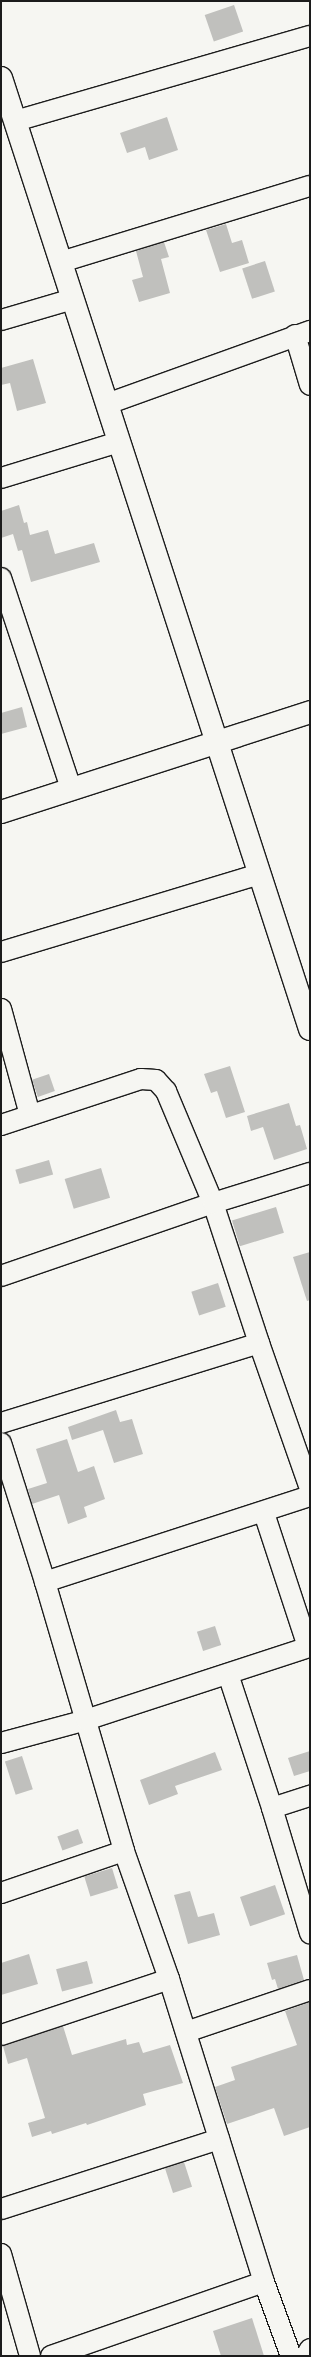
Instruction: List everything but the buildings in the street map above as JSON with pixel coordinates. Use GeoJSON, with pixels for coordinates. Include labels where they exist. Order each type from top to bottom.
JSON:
{"type":"FeatureCollection","features":[{"type":"Feature","properties":{"kind":"street"},"geometry":{"type":"LineString","coordinates":[[15,121],[310,36]]}},
{"type":"Feature","properties":{"kind":"street"},"geometry":{"type":"LineString","coordinates":[[1,78],[310,1029]]}},
{"type":"Feature","properties":{"kind":"street"},"geometry":{"type":"LineString","coordinates":[[61,262],[310,186]]}},
{"type":"Feature","properties":{"kind":"street"},"geometry":{"type":"LineString","coordinates":[[1,320],[73,299]]}},
{"type":"Feature","properties":{"kind":"street"},"geometry":{"type":"LineString","coordinates":[[107,404],[302,333],[310,385]]}},
{"type":"Feature","properties":{"kind":"street"},"geometry":{"type":"LineString","coordinates":[[1,478],[119,442]]}},
{"type":"Feature","properties":{"kind":"street"},"geometry":{"type":"LineString","coordinates":[[1,578],[71,790]]}},
{"type":"Feature","properties":{"kind":"street"},"geometry":{"type":"LineString","coordinates":[[1,812],[310,712]]}},
{"type":"Feature","properties":{"kind":"street"},"geometry":{"type":"LineString","coordinates":[[1,952],[260,874]]}},
{"type":"Feature","properties":{"kind":"street"},"geometry":{"type":"LineString","coordinates":[[1,1009],[30,1115]]}},
{"type":"Feature","properties":{"kind":"street"},"geometry":{"type":"LineString","coordinates":[[1,1125],[141,1079],[156,1080],[166,1091],[212,1203],[310,1488]]}},
{"type":"Feature","properties":{"kind":"street"},"geometry":{"type":"LineString","coordinates":[[1,1276],[212,1203],[310,1173]]}},
{"type":"Feature","properties":{"kind":"street"},"geometry":{"type":"LineString","coordinates":[[1,1423],[259,1343]]}},
{"type":"Feature","properties":{"kind":"street"},"geometry":{"type":"LineString","coordinates":[[1,1443],[45,1582],[124,1851],[169,1979],[264,2282],[291,2356]]}},
{"type":"Feature","properties":{"kind":"street"},"geometry":{"type":"LineString","coordinates":[[45,1582],[310,1496]]}},
{"type":"Feature","properties":{"kind":"street"},"geometry":{"type":"LineString","coordinates":[[1,1743],[86,1720],[309,1647],[264,1512]]}},
{"type":"Feature","properties":{"kind":"street"},"geometry":{"type":"LineString","coordinates":[[228,1674],[272,1808],[310,1933]]}},
{"type":"Feature","properties":{"kind":"street"},"geometry":{"type":"LineString","coordinates":[[272,1808],[310,1796]]}},
{"type":"Feature","properties":{"kind":"street"},"geometry":{"type":"LineString","coordinates":[[1,1893],[124,1851]]}},
{"type":"Feature","properties":{"kind":"street"},"geometry":{"type":"LineString","coordinates":[[1,2035],[169,1979]]}},
{"type":"Feature","properties":{"kind":"street"},"geometry":{"type":"LineString","coordinates":[[186,2032],[310,1990]]}},
{"type":"Feature","properties":{"kind":"street"},"geometry":{"type":"LineString","coordinates":[[1,2209],[219,2139]]}},
{"type":"Feature","properties":{"kind":"street"},"geometry":{"type":"LineString","coordinates":[[1,2254],[30,2356]]}},
{"type":"Feature","properties":{"kind":"street"},"geometry":{"type":"LineString","coordinates":[[51,2356],[264,2282]]}},
{"type":"Feature","properties":{"kind":"street"},"geometry":{"type":"LineString","coordinates":[[306,2356],[310,2349]]}}]}
